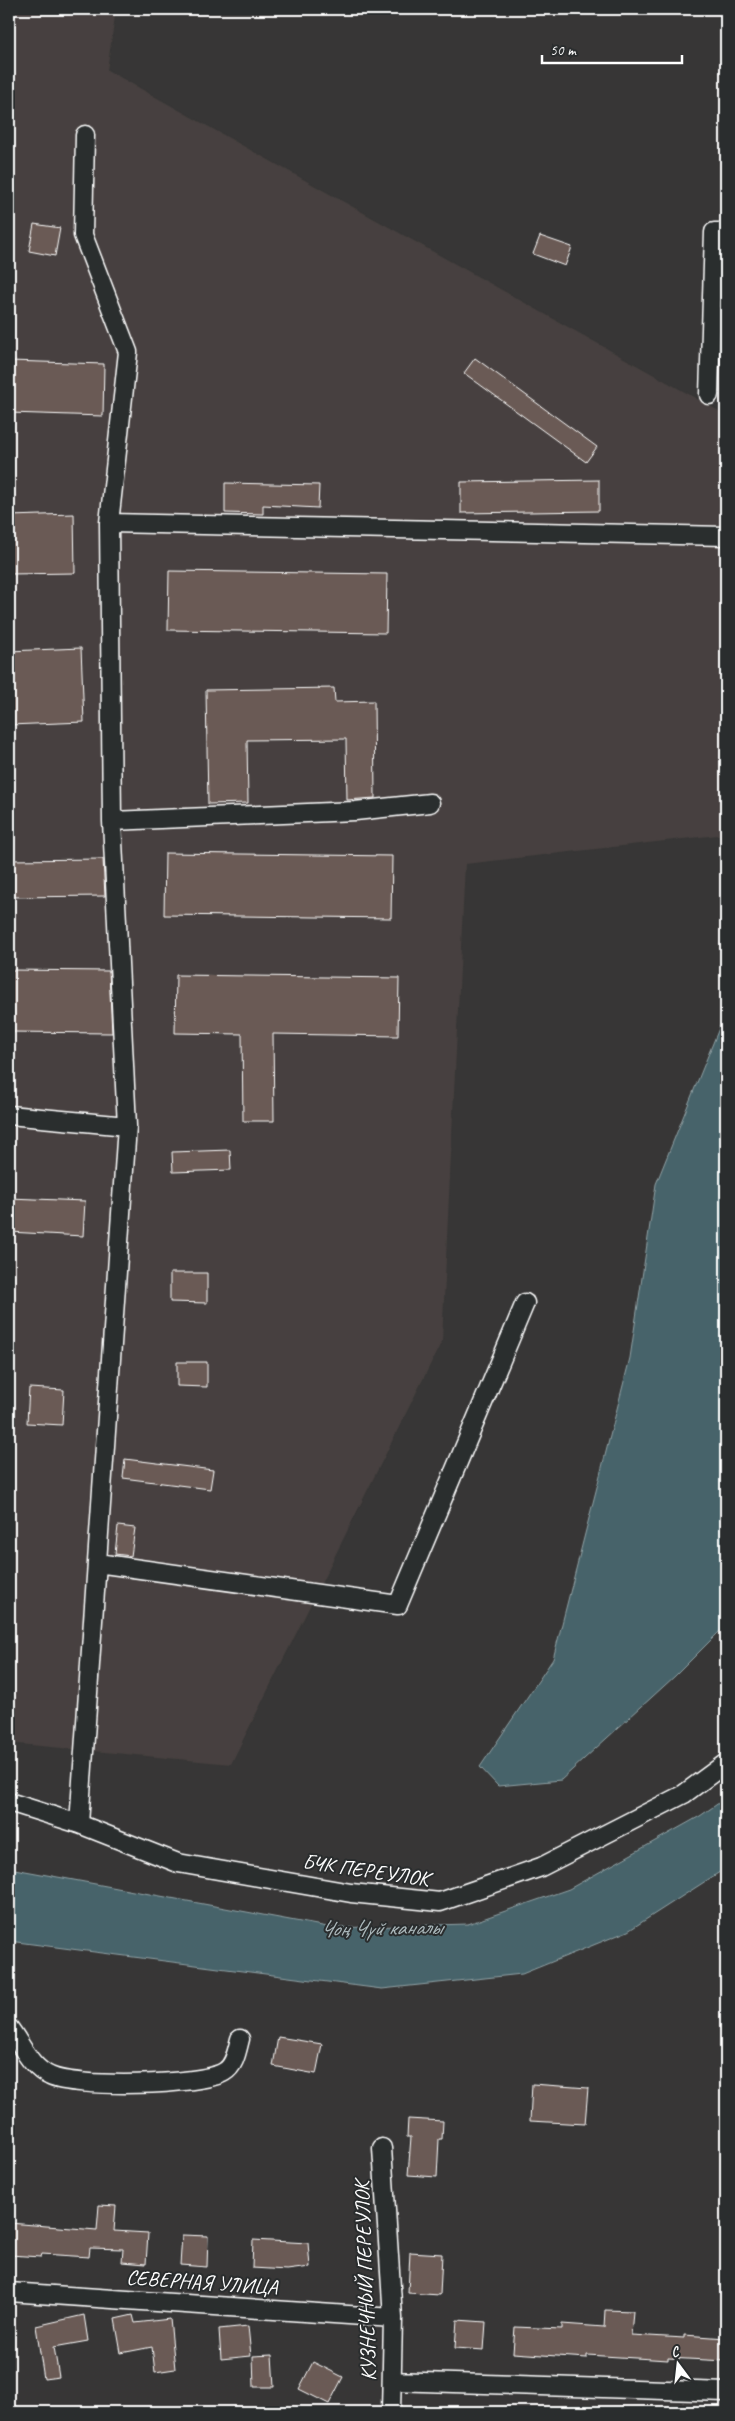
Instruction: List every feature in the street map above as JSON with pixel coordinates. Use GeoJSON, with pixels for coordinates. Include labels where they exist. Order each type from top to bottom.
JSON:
{"type":"FeatureCollection","features":[{"type":"Feature","properties":{"kind":"street"},"geometry":{"type":"LineString","coordinates":[[79,1824],[127,1126],[112,821],[109,523],[128,352],[84,236],[85,135]]}},
{"type":"Feature","properties":{"kind":"street"},"geometry":{"type":"LineString","coordinates":[[709,395],[714,232],[726,232]]}},
{"type":"Feature","properties":{"kind":"street"},"geometry":{"type":"LineString","coordinates":[[109,523],[726,536]]}},
{"type":"Feature","properties":{"kind":"street"},"geometry":{"type":"LineString","coordinates":[[112,821],[355,810],[430,803]]}},
{"type":"Feature","properties":{"kind":"street"},"geometry":{"type":"LineString","coordinates":[[9,1115],[127,1126]]}},
{"type":"Feature","properties":{"kind":"street"},"geometry":{"type":"LineString","coordinates":[[97,1562],[398,1605],[525,1303]]}},
{"type":"Feature","properties":{"kind":"street","name":"БЧК ПЕРЕУЛОК"},"geometry":{"type":"LineString","coordinates":[[9,1802],[79,1824],[178,1863],[351,1893],[440,1902],[541,1867],[684,1794],[726,1764]]}},
{"type":"Feature","properties":{"kind":"street"},"geometry":{"type":"LineString","coordinates":[[9,2028],[39,2070],[52,2078],[112,2083],[158,2083],[216,2076],[226,2071],[231,2065],[240,2039]]}},
{"type":"Feature","properties":{"kind":"street","name":"КУЗНЕЧНЫЙ ПЕРЕУЛОК"},"geometry":{"type":"LineString","coordinates":[[382,2148],[393,2318],[391,2412]]}},
{"type":"Feature","properties":{"kind":"street","name":"СЕВЕРНАЯ УЛИЦА"},"geometry":{"type":"LineString","coordinates":[[9,2292],[393,2318]]}},
{"type":"Feature","properties":{"kind":"street"},"geometry":{"type":"LineString","coordinates":[[392,2381],[726,2392]]}},
{"type":"Feature","properties":{"kind":"shaded area"},"geometry":{"type":"Polygon","coordinates":[[[9,9],[116,9],[107,70],[726,415],[726,834],[465,864],[442,1341],[231,1764],[9,1743],[9,9]]]}},
{"type":"Feature","properties":{"kind":"water"},"geometry":{"type":"Polygon","coordinates":[[[726,1011],[726,1625],[675,1676],[561,1780],[498,1786],[480,1767],[553,1659],[630,1358],[656,1184],[726,1011]]]}},
{"type":"Feature","properties":{"kind":"water","name":"Чоң Чүй каналы"},"geometry":{"type":"Polygon","coordinates":[[[726,1798],[726,1868],[628,1931],[522,1974],[382,1989],[9,1941],[9,1868],[333,1928],[468,1924],[569,1889],[700,1816],[726,1798]]]}},
{"type":"Feature","properties":{"kind":"building"},"geometry":{"type":"Polygon","coordinates":[[[34,224],[60,228],[55,256],[29,251],[34,224]]]}},
{"type":"Feature","properties":{"kind":"building"},"geometry":{"type":"Polygon","coordinates":[[[540,236],[572,247],[565,266],[533,254],[540,236]]]}},
{"type":"Feature","properties":{"kind":"building"},"geometry":{"type":"Polygon","coordinates":[[[475,358],[597,447],[586,462],[464,373],[475,358]]]}},
{"type":"Feature","properties":{"kind":"building"},"geometry":{"type":"Polygon","coordinates":[[[9,361],[104,364],[103,416],[9,413],[9,361]]]}},
{"type":"Feature","properties":{"kind":"building"},"geometry":{"type":"Polygon","coordinates":[[[599,480],[599,511],[461,513],[461,482],[599,480]]]}},
{"type":"Feature","properties":{"kind":"building"},"geometry":{"type":"Polygon","coordinates":[[[225,483],[319,485],[318,508],[263,505],[263,514],[225,513],[225,483]]]}},
{"type":"Feature","properties":{"kind":"building"},"geometry":{"type":"Polygon","coordinates":[[[74,514],[75,573],[9,574],[9,516],[74,514]]]}},
{"type":"Feature","properties":{"kind":"building"},"geometry":{"type":"Polygon","coordinates":[[[169,571],[387,574],[386,633],[168,630],[169,571]]]}},
{"type":"Feature","properties":{"kind":"building"},"geometry":{"type":"Polygon","coordinates":[[[81,648],[84,722],[9,725],[9,651],[81,648]]]}},
{"type":"Feature","properties":{"kind":"building"},"geometry":{"type":"Polygon","coordinates":[[[334,688],[335,702],[374,701],[375,798],[347,800],[346,739],[247,740],[248,803],[208,804],[206,690],[334,688]]]}},
{"type":"Feature","properties":{"kind":"building"},"geometry":{"type":"Polygon","coordinates":[[[165,853],[392,856],[391,918],[164,915],[165,853]]]}},
{"type":"Feature","properties":{"kind":"building"},"geometry":{"type":"Polygon","coordinates":[[[103,859],[105,896],[9,897],[9,860],[103,859]]]}},
{"type":"Feature","properties":{"kind":"building"},"geometry":{"type":"Polygon","coordinates":[[[9,970],[109,971],[112,1033],[9,1032],[9,970]]]}},
{"type":"Feature","properties":{"kind":"building"},"geometry":{"type":"Polygon","coordinates":[[[176,975],[399,978],[398,1036],[273,1034],[274,1121],[243,1121],[242,1034],[175,1033],[176,975]]]}},
{"type":"Feature","properties":{"kind":"building"},"geometry":{"type":"Polygon","coordinates":[[[230,1150],[231,1170],[173,1172],[172,1152],[230,1150]]]}},
{"type":"Feature","properties":{"kind":"building"},"geometry":{"type":"Polygon","coordinates":[[[9,1198],[85,1201],[83,1236],[9,1232],[9,1198]]]}},
{"type":"Feature","properties":{"kind":"building"},"geometry":{"type":"Polygon","coordinates":[[[170,1273],[207,1273],[207,1303],[170,1302],[170,1273]]]}},
{"type":"Feature","properties":{"kind":"building"},"geometry":{"type":"Polygon","coordinates":[[[177,1362],[207,1362],[207,1387],[177,1386],[177,1362]]]}},
{"type":"Feature","properties":{"kind":"building"},"geometry":{"type":"Polygon","coordinates":[[[29,1388],[64,1390],[62,1425],[27,1423],[29,1388]]]}},
{"type":"Feature","properties":{"kind":"building"},"geometry":{"type":"Polygon","coordinates":[[[125,1459],[213,1470],[210,1489],[123,1478],[125,1459]]]}},
{"type":"Feature","properties":{"kind":"building"},"geometry":{"type":"Polygon","coordinates":[[[118,1526],[135,1528],[131,1556],[115,1554],[118,1526]]]}},
{"type":"Feature","properties":{"kind":"building"},"geometry":{"type":"Polygon","coordinates":[[[278,2037],[322,2044],[316,2074],[273,2066],[278,2037]]]}},
{"type":"Feature","properties":{"kind":"building"},"geometry":{"type":"Polygon","coordinates":[[[532,2084],[588,2088],[585,2124],[530,2121],[532,2084]]]}},
{"type":"Feature","properties":{"kind":"building"},"geometry":{"type":"Polygon","coordinates":[[[408,2119],[443,2121],[442,2139],[439,2139],[437,2177],[408,2175],[411,2137],[407,2137],[408,2119]]]}},
{"type":"Feature","properties":{"kind":"building"},"geometry":{"type":"Polygon","coordinates":[[[99,2205],[116,2206],[114,2231],[148,2233],[146,2264],[122,2262],[123,2249],[90,2248],[89,2257],[42,2254],[41,2257],[9,2255],[9,2223],[97,2230],[99,2205]]]}},
{"type":"Feature","properties":{"kind":"building"},"geometry":{"type":"Polygon","coordinates":[[[182,2235],[208,2236],[207,2267],[180,2265],[182,2235]]]}},
{"type":"Feature","properties":{"kind":"building"},"geometry":{"type":"Polygon","coordinates":[[[253,2240],[308,2243],[310,2267],[287,2270],[252,2268],[253,2240]]]}},
{"type":"Feature","properties":{"kind":"building"},"geometry":{"type":"Polygon","coordinates":[[[410,2252],[442,2254],[440,2295],[408,2293],[410,2252]]]}},
{"type":"Feature","properties":{"kind":"building"},"geometry":{"type":"Polygon","coordinates":[[[605,2310],[633,2311],[631,2335],[684,2338],[684,2335],[726,2338],[726,2361],[668,2358],[668,2360],[587,2355],[587,2358],[513,2353],[515,2327],[562,2329],[562,2324],[604,2327],[605,2310]]]}},
{"type":"Feature","properties":{"kind":"building"},"geometry":{"type":"Polygon","coordinates":[[[84,2315],[88,2341],[54,2347],[59,2377],[44,2379],[36,2326],[84,2315]]]}},
{"type":"Feature","properties":{"kind":"building"},"geometry":{"type":"Polygon","coordinates":[[[133,2315],[135,2323],[170,2319],[175,2369],[155,2372],[152,2347],[121,2353],[115,2319],[133,2315]]]}},
{"type":"Feature","properties":{"kind":"building"},"geometry":{"type":"Polygon","coordinates":[[[457,2320],[486,2322],[484,2350],[455,2348],[457,2320]]]}},
{"type":"Feature","properties":{"kind":"building"},"geometry":{"type":"Polygon","coordinates":[[[248,2326],[251,2356],[221,2359],[219,2329],[248,2326]]]}},
{"type":"Feature","properties":{"kind":"building"},"geometry":{"type":"Polygon","coordinates":[[[272,2355],[274,2387],[254,2387],[253,2356],[272,2355]]]}},
{"type":"Feature","properties":{"kind":"building"},"geometry":{"type":"Polygon","coordinates":[[[313,2362],[343,2377],[329,2404],[299,2389],[313,2362]]]}}]}
